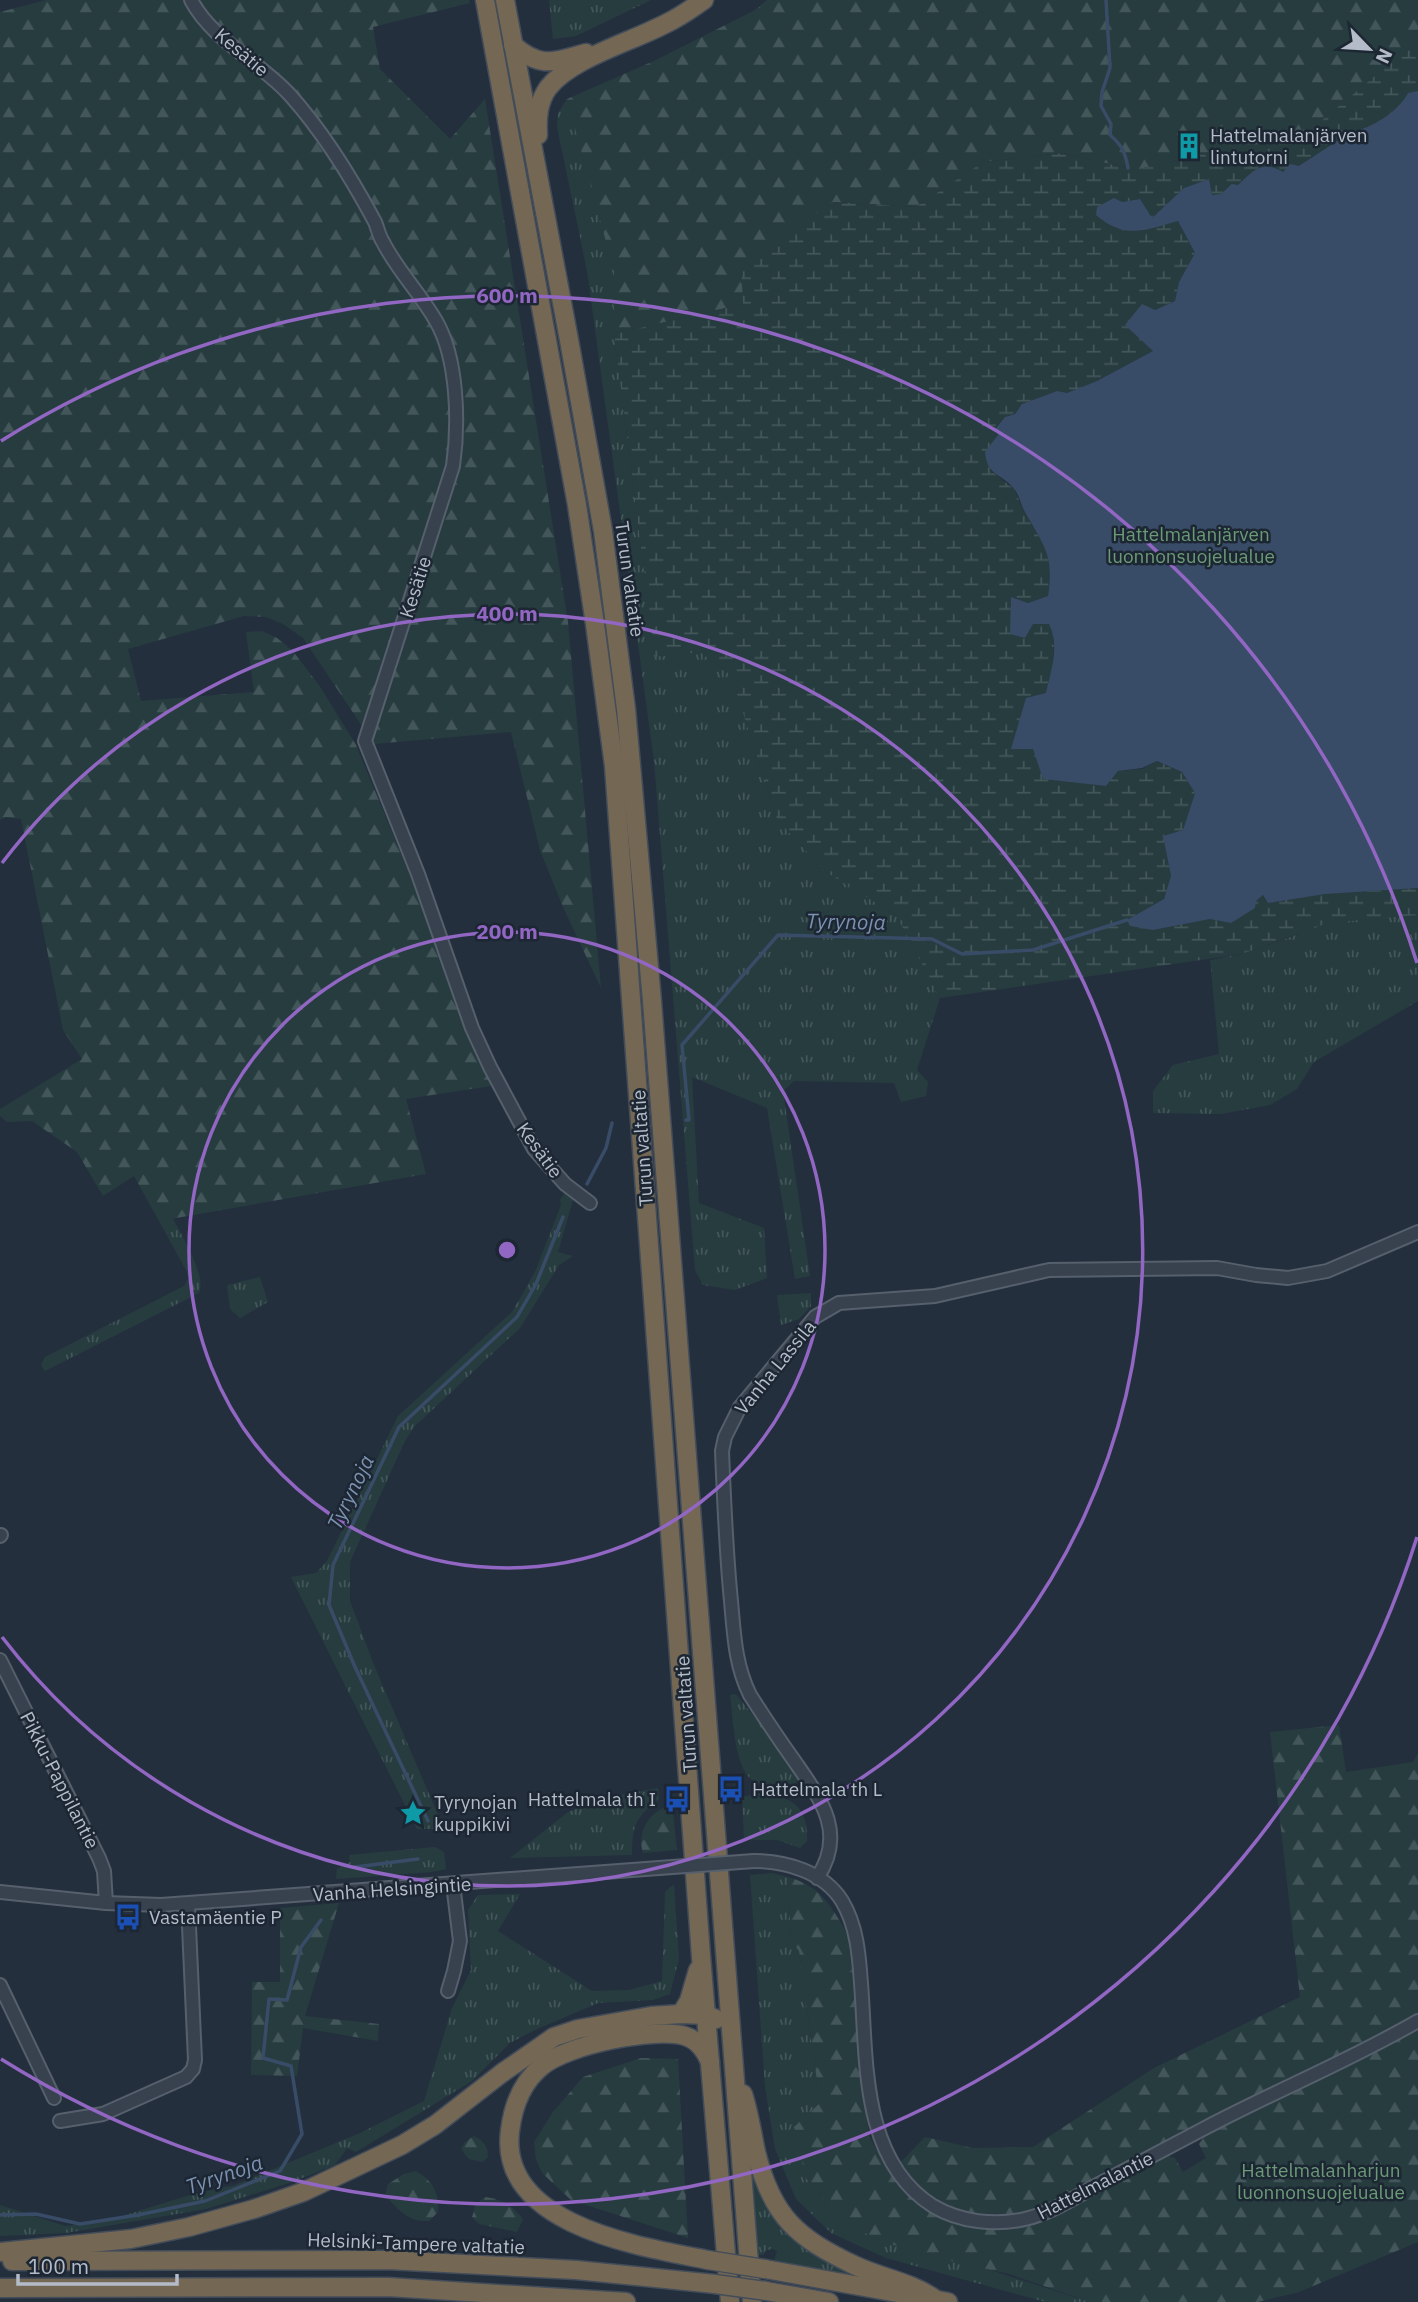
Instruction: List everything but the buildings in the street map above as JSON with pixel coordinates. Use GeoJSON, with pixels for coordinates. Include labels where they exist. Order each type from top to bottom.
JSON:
{"type":"FeatureCollection","features":[{"type":"Feature","properties":{"kind":"highway","name":"Turun valtatie"},"geometry":{"type":"LineString","coordinates":[[485,0],[566,439],[596,624],[614,766],[701,1956],[730,2302]]}},
{"type":"Feature","properties":{"kind":"highway","name":"Turun valtatie"},"geometry":{"type":"LineString","coordinates":[[505,0],[603,531],[626,709],[652,1001],[733,2063],[759,2297]]}},
{"type":"Feature","properties":{"kind":"highway"},"geometry":{"type":"LineString","coordinates":[[540,184],[537,117],[543,97],[558,78],[620,44],[667,23],[704,0]]}},
{"type":"Feature","properties":{"kind":"highway"},"geometry":{"type":"LineString","coordinates":[[513,46],[533,60],[551,62],[620,44]]}},
{"type":"Feature","properties":{"kind":"highway"},"geometry":{"type":"LineString","coordinates":[[681,2014],[692,1994],[701,1956]]}},
{"type":"Feature","properties":{"kind":"highway"},"geometry":{"type":"LineString","coordinates":[[0,2252],[74,2246],[154,2234],[189,2227],[303,2192],[402,2145],[554,2037],[578,2028],[681,2014],[707,2015],[723,2024],[732,2038]]}},
{"type":"Feature","properties":{"kind":"highway"},"geometry":{"type":"LineString","coordinates":[[711,2062],[699,2043],[674,2035],[617,2038],[561,2054],[543,2065],[527,2081],[518,2099],[509,2139],[519,2175],[544,2206],[563,2219],[589,2231],[645,2248],[941,2300]]}},
{"type":"Feature","properties":{"kind":"highway"},"geometry":{"type":"LineString","coordinates":[[733,2063],[747,2106],[765,2182],[776,2206],[789,2223],[806,2239],[831,2254],[879,2275],[920,2288],[941,2300]]}},
{"type":"Feature","properties":{"kind":"highway","name":"Helsinki-Tampere valtatie"},"geometry":{"type":"LineString","coordinates":[[0,2262],[388,2260],[576,2270],[715,2284],[759,2297],[829,2302]]}},
{"type":"Feature","properties":{"kind":"highway"},"geometry":{"type":"LineString","coordinates":[[0,2288],[388,2287],[626,2302]]}},
{"type":"Feature","properties":{"kind":"street","name":"Kesätie"},"geometry":{"type":"LineString","coordinates":[[191,0],[197,12],[270,74],[319,129],[349,174],[389,254],[437,323],[446,346],[455,401],[457,438],[453,466],[365,741],[418,874],[472,1028],[490,1067],[534,1149],[565,1184],[590,1203]]}},
{"type":"Feature","properties":{"kind":"street","name":"Vanha Lassila"},"geometry":{"type":"LineString","coordinates":[[817,1878],[823,1870],[831,1845],[826,1814],[815,1791],[750,1695],[735,1654],[727,1568],[722,1451],[725,1437],[740,1407],[801,1332],[815,1317],[839,1303],[935,1296],[1049,1270],[1217,1268],[1288,1278],[1327,1271],[1418,1232]]}},
{"type":"Feature","properties":{"kind":"street","name":"Pikku-Pappilantie"},"geometry":{"type":"LineString","coordinates":[[0,1660],[99,1858],[104,1871],[106,1903]]}},
{"type":"Feature","properties":{"kind":"street","name":"Hattelmalantie"},"geometry":{"type":"LineString","coordinates":[[659,1868],[754,1861],[786,1863],[817,1878],[841,1900],[851,1920],[858,1950],[871,2104],[882,2145],[891,2162],[917,2194],[947,2214],[977,2222],[1023,2220],[1055,2208],[1222,2119],[1355,2055],[1418,2021]]}},
{"type":"Feature","properties":{"kind":"street","name":"Vanha Helsingintie"},"geometry":{"type":"LineString","coordinates":[[0,1892],[106,1903],[188,1904],[659,1868]]}},
{"type":"Feature","properties":{"kind":"street"},"geometry":{"type":"LineString","coordinates":[[448,1991],[460,1941],[453,1884]]}},
{"type":"Feature","properties":{"kind":"street"},"geometry":{"type":"LineString","coordinates":[[60,2121],[103,2114],[186,2077],[193,2069],[195,2060],[188,1904]]}},
{"type":"Feature","properties":{"kind":"street"},"geometry":{"type":"LineString","coordinates":[[0,1985],[54,2098]]}},
{"type":"Feature","properties":{"kind":"green space"},"geometry":{"type":"Polygon","coordinates":[[[46,0],[469,0],[470,3],[373,27],[380,69],[450,139],[485,99],[568,622],[601,988],[540,850],[511,732],[374,744],[303,638],[283,624],[266,617],[244,616],[128,649],[141,701],[254,692],[246,632],[262,631],[277,638],[292,650],[319,685],[356,745],[418,895],[491,1086],[406,1099],[426,1174],[159,1221],[134,1176],[103,1196],[77,1152],[32,1121],[7,1122],[0,1116],[0,1109],[82,1059],[63,1030],[21,819],[6,817],[0,820],[0,12],[46,0]]]}},
{"type":"Feature","properties":{"kind":"green space"},"geometry":{"type":"Polygon","coordinates":[[[549,0],[651,0],[576,36],[553,39],[549,0]]]}},
{"type":"Feature","properties":{"kind":"green space","name":"Hattelmalanjärven luonnonsuojelualue"},"geometry":{"type":"Polygon","coordinates":[[[767,0],[1418,0],[1418,1001],[1314,1062],[1297,1089],[1270,1105],[1221,1114],[1153,1113],[1153,1091],[1173,1065],[1219,1054],[1210,960],[1242,954],[1299,934],[1203,120],[598,207],[614,271],[614,334],[655,656],[700,652],[731,675],[777,819],[826,872],[896,915],[940,998],[917,1070],[928,1082],[926,1096],[901,1102],[894,1083],[794,1081],[783,1091],[810,1276],[795,1279],[767,1108],[692,1077],[699,1203],[764,1228],[767,1278],[735,1290],[703,1285],[695,1270],[654,761],[587,271],[557,127],[558,113],[567,99],[578,136],[709,47],[767,0]]]}},
{"type":"Feature","properties":{"kind":"green space"},"geometry":{"type":"Polygon","coordinates":[[[775,0],[1418,0],[1418,40],[1314,127],[1135,170],[1063,153],[983,162],[916,207],[833,202],[743,304],[614,334],[614,271],[567,99],[656,60],[775,0]]]}},
{"type":"Feature","properties":{"kind":"green space"},"geometry":{"type":"Polygon","coordinates":[[[1418,40],[1418,91],[1408,93],[1398,107],[1384,118],[1351,132],[1299,166],[1283,172],[1249,174],[1238,186],[1232,184],[1221,194],[1212,195],[1209,179],[1184,188],[1151,219],[1140,199],[1122,202],[1096,215],[1178,221],[1195,253],[1179,282],[1175,301],[1155,310],[1153,351],[1067,394],[1057,391],[1022,404],[1015,414],[1005,417],[996,427],[998,435],[990,470],[1014,489],[1046,549],[1051,569],[1048,596],[1028,603],[1012,597],[1033,623],[1050,624],[1053,637],[1052,668],[1033,749],[1089,784],[1106,786],[1118,771],[1142,769],[1157,761],[1182,772],[1195,793],[1183,830],[1163,836],[1171,876],[1164,900],[1127,920],[1153,930],[1210,918],[1231,923],[1263,895],[1268,903],[1325,894],[1418,888],[1418,915],[1328,923],[1242,954],[940,998],[896,915],[826,872],[777,819],[731,675],[700,652],[655,657],[614,334],[743,304],[741,264],[833,202],[916,207],[983,162],[1063,153],[1135,170],[1314,127],[1418,40]]]}},
{"type":"Feature","properties":{"kind":"green space"},"geometry":{"type":"Polygon","coordinates":[[[565,1192],[573,1200],[558,1252],[573,1256],[559,1265],[520,1328],[414,1427],[404,1443],[350,1562],[350,1601],[374,1665],[444,1829],[417,1829],[291,1577],[316,1573],[327,1561],[398,1416],[512,1312],[535,1272],[565,1192]]]}},
{"type":"Feature","properties":{"kind":"green space"},"geometry":{"type":"Polygon","coordinates":[[[173,1218],[196,1266],[201,1286],[199,1293],[45,1371],[41,1365],[45,1357],[184,1286],[188,1279],[187,1272],[159,1221],[173,1218]]]}},
{"type":"Feature","properties":{"kind":"green space"},"geometry":{"type":"Polygon","coordinates":[[[260,1277],[268,1302],[240,1318],[230,1309],[227,1285],[260,1277]]]}},
{"type":"Feature","properties":{"kind":"green space"},"geometry":{"type":"Polygon","coordinates":[[[811,1293],[811,1306],[799,1319],[781,1325],[777,1295],[811,1293]]]}},
{"type":"Feature","properties":{"kind":"green space"},"geometry":{"type":"Polygon","coordinates":[[[736,1694],[799,1779],[793,1786],[763,1785],[748,1776],[739,1756],[734,1729],[730,1695],[736,1694]]]}},
{"type":"Feature","properties":{"kind":"green space"},"geometry":{"type":"Polygon","coordinates":[[[1339,1725],[1346,1772],[1413,1762],[1418,1753],[1418,2015],[1060,2200],[1026,2214],[986,2217],[956,2211],[929,2197],[899,2164],[925,2137],[973,2148],[1033,2147],[1154,2068],[1300,1997],[1270,1732],[1339,1725]]]}},
{"type":"Feature","properties":{"kind":"green space"},"geometry":{"type":"Polygon","coordinates":[[[658,1788],[659,1799],[640,1817],[634,1829],[632,1855],[510,1858],[568,1812],[609,1797],[658,1788]]]}},
{"type":"Feature","properties":{"kind":"green space"},"geometry":{"type":"Polygon","coordinates":[[[762,1793],[791,1801],[802,1812],[807,1841],[800,1848],[777,1840],[744,1840],[742,1797],[762,1793]]]}},
{"type":"Feature","properties":{"kind":"green space"},"geometry":{"type":"Polygon","coordinates":[[[672,1805],[677,1850],[643,1853],[643,1829],[657,1812],[672,1805]]]}},
{"type":"Feature","properties":{"kind":"green space"},"geometry":{"type":"Polygon","coordinates":[[[435,1847],[444,1852],[446,1869],[336,1879],[337,1869],[350,1862],[349,1855],[435,1847]]]}},
{"type":"Feature","properties":{"kind":"green space"},"geometry":{"type":"Polygon","coordinates":[[[772,1873],[788,1877],[791,1941],[799,1951],[820,2103],[806,2178],[823,2197],[828,2218],[1090,2302],[1045,2302],[886,2258],[831,2233],[796,2199],[775,2149],[765,2087],[750,1875],[772,1873]]]}},
{"type":"Feature","properties":{"kind":"green space","name":"Hattelmalanharjun luonnonsuojelualue"},"geometry":{"type":"Polygon","coordinates":[[[788,1877],[817,1892],[831,1907],[848,1935],[869,2136],[897,2178],[958,2222],[971,2226],[1014,2229],[1165,2155],[1175,2158],[1183,2172],[1206,2158],[1199,2144],[1206,2134],[1418,2027],[1418,2242],[1299,2292],[1258,2302],[1090,2302],[1009,2274],[911,2252],[828,2218],[823,2197],[806,2178],[794,2127],[820,2103],[799,1951],[791,1941],[788,1877]]]}},
{"type":"Feature","properties":{"kind":"green space"},"geometry":{"type":"Polygon","coordinates":[[[674,1884],[679,1959],[670,1994],[653,2000],[598,2003],[535,2030],[510,2043],[472,2081],[356,2152],[347,2148],[335,2165],[292,2182],[206,2209],[66,2233],[0,2236],[0,2205],[65,2226],[106,2221],[193,2194],[235,2185],[360,2133],[424,2101],[452,2008],[471,1970],[468,1910],[478,1895],[520,1894],[498,1931],[592,1991],[629,1990],[662,1981],[665,1892],[674,1884]]]}},
{"type":"Feature","properties":{"kind":"green space"},"geometry":{"type":"Polygon","coordinates":[[[339,1903],[305,2016],[379,2024],[378,2041],[303,2028],[297,2076],[251,2075],[252,1982],[280,1982],[280,1908],[339,1903]]]}},
{"type":"Feature","properties":{"kind":"green space"},"geometry":{"type":"Polygon","coordinates":[[[641,2058],[678,2059],[688,2238],[571,2200],[542,2173],[536,2159],[534,2142],[553,2112],[583,2077],[641,2058]]]}},
{"type":"Feature","properties":{"kind":"green space"},"geometry":{"type":"Polygon","coordinates":[[[474,2136],[483,2142],[487,2150],[488,2157],[482,2162],[469,2159],[461,2149],[465,2142],[474,2136]]]}},
{"type":"Feature","properties":{"kind":"green space"},"geometry":{"type":"Polygon","coordinates":[[[750,2160],[768,2200],[872,2280],[789,2267],[774,2260],[777,2252],[774,2249],[757,2255],[750,2160]]]}},
{"type":"Feature","properties":{"kind":"green space"},"geometry":{"type":"Polygon","coordinates":[[[416,2171],[431,2183],[436,2193],[438,2212],[429,2221],[409,2217],[385,2195],[388,2184],[404,2174],[416,2171]]]}},
{"type":"Feature","properties":{"kind":"green space"},"geometry":{"type":"Polygon","coordinates":[[[485,2197],[501,2201],[519,2214],[523,2219],[517,2232],[479,2224],[472,2217],[476,2204],[485,2197]]]}},
{"type":"Feature","properties":{"kind":"water"},"geometry":{"type":"Polygon","coordinates":[[[1418,91],[1418,888],[1325,894],[1268,903],[1263,895],[1256,901],[1255,908],[1231,923],[1210,919],[1153,930],[1130,926],[1127,920],[1164,899],[1171,876],[1163,836],[1183,830],[1195,793],[1182,772],[1157,761],[1142,768],[1118,771],[1106,786],[1043,779],[1033,749],[1011,749],[1026,698],[1046,693],[1054,641],[1049,624],[1033,624],[1025,638],[1010,634],[1011,597],[1028,603],[1048,596],[1050,571],[1043,544],[1018,495],[992,470],[985,452],[998,435],[996,428],[1005,417],[1015,414],[1022,404],[1057,391],[1067,393],[1097,381],[1153,351],[1125,325],[1142,304],[1155,310],[1175,301],[1179,282],[1195,253],[1178,221],[1145,230],[1126,230],[1106,223],[1096,215],[1097,207],[1114,198],[1122,202],[1140,199],[1152,218],[1184,188],[1209,179],[1212,195],[1221,194],[1232,184],[1238,185],[1258,168],[1276,168],[1283,172],[1290,164],[1299,166],[1351,132],[1384,118],[1398,107],[1408,93],[1418,91]]]}},
{"type":"Feature","properties":{"kind":"waterway"},"geometry":{"type":"LineString","coordinates":[[1106,0],[1110,68],[1102,92],[1101,106],[1111,124],[1110,135],[1122,149],[1128,168]]}},
{"type":"Feature","properties":{"kind":"waterway","name":"Tyrynoja"},"geometry":{"type":"LineString","coordinates":[[686,1120],[689,1120],[682,1045],[778,935],[932,939],[962,954],[1033,950],[1127,920]]}},
{"type":"Feature","properties":{"kind":"waterway"},"geometry":{"type":"LineString","coordinates":[[587,1184],[606,1148],[612,1123]]}},
{"type":"Feature","properties":{"kind":"waterway","name":"Tyrynoja"},"geometry":{"type":"LineString","coordinates":[[428,1821],[355,1667],[329,1605],[333,1565],[399,1427],[517,1317],[536,1284],[563,1217]]}},
{"type":"Feature","properties":{"kind":"waterway"},"geometry":{"type":"LineString","coordinates":[[355,1867],[418,1859]]}},
{"type":"Feature","properties":{"kind":"waterway","name":"Tyrynoja"},"geometry":{"type":"LineString","coordinates":[[0,2215],[36,2214],[80,2224],[138,2215],[205,2201],[280,2171],[302,2134],[291,2066],[263,2058],[269,1999],[287,2000],[301,1947],[321,1920]]}},
{"type":"Feature","properties":{"kind":"place","name":"Hattelmalanjärven lintutorni"},"geometry":{"type":"Point","coordinates":[1189,146]}},
{"type":"Feature","properties":{"kind":"place","name":"Hattelmala th L"},"geometry":{"type":"Point","coordinates":[731,1789]}},
{"type":"Feature","properties":{"kind":"place","name":"Hattelmala th I"},"geometry":{"type":"Point","coordinates":[677,1799]}},
{"type":"Feature","properties":{"kind":"place","name":"Tyrynojan kuppikivi"},"geometry":{"type":"Point","coordinates":[413,1813]}},
{"type":"Feature","properties":{"kind":"place","name":"Vastamäentie P"},"geometry":{"type":"Point","coordinates":[128,1917]}}]}
